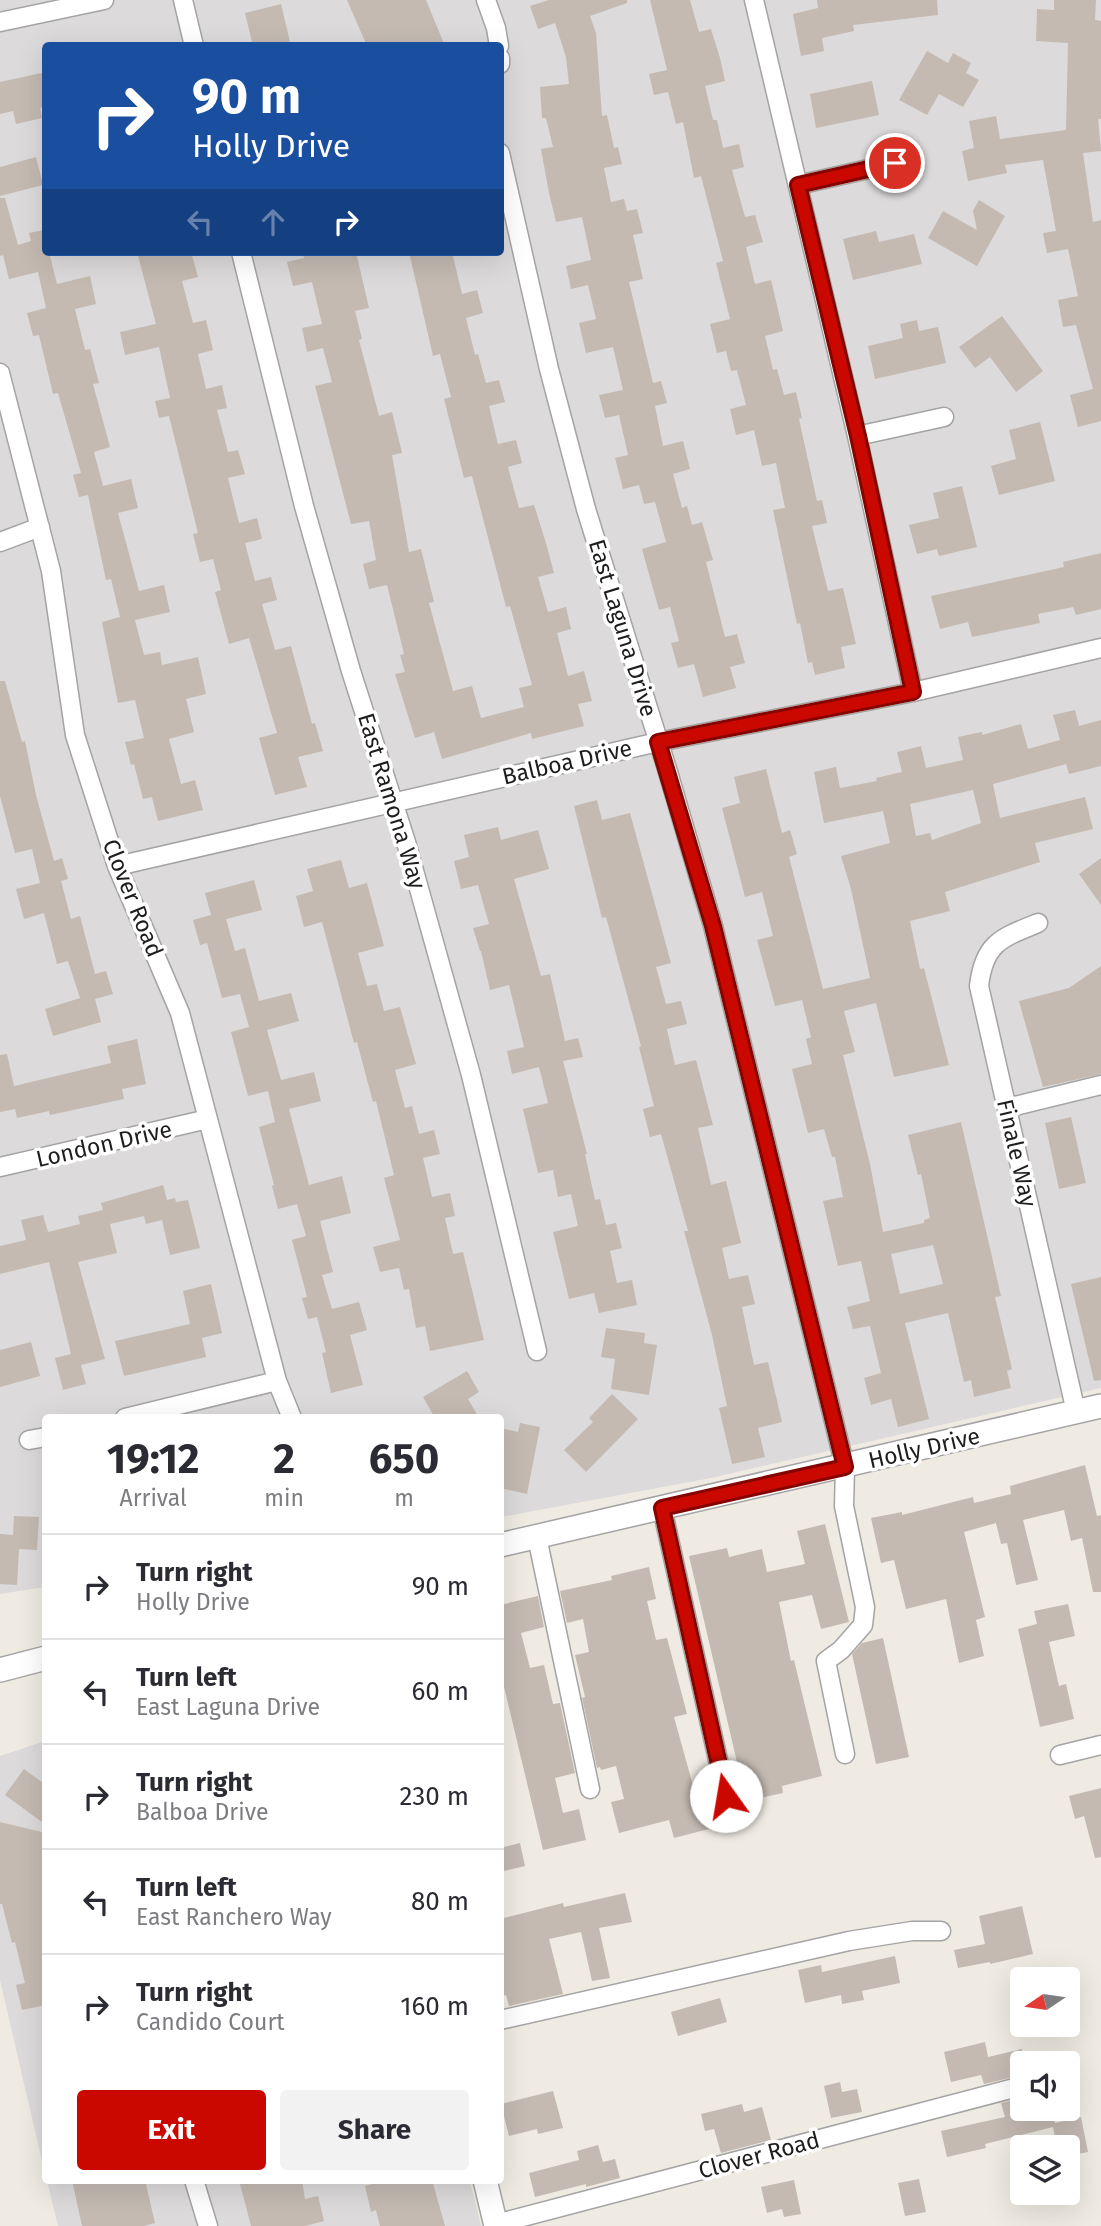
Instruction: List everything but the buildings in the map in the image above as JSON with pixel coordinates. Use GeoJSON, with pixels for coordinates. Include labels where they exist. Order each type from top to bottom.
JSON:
{"type":"FeatureCollection","features":[{"type":"Feature","properties":{"kind":"street"},"geometry":{"type":"LineString","coordinates":[[0,22],[104,0]]}},
{"type":"Feature","properties":{"kind":"street"},"geometry":{"type":"LineString","coordinates":[[183,0],[193,42]]}},
{"type":"Feature","properties":{"kind":"street"},"geometry":{"type":"LineString","coordinates":[[486,0],[498,42]]}},
{"type":"Feature","properties":{"kind":"street"},"geometry":{"type":"LineString","coordinates":[[754,0],[858,436],[913,692]]}},
{"type":"Feature","properties":{"kind":"street"},"geometry":{"type":"LineString","coordinates":[[798,185],[895,163]]}},
{"type":"Feature","properties":{"kind":"street","name":"East Laguna Drive"},"geometry":{"type":"LineString","coordinates":[[504,171],[545,356],[586,509],[713,926],[845,1467],[844,1506],[865,1607],[863,1625],[841,1650],[826,1661],[845,1754]]}},
{"type":"Feature","properties":{"kind":"street","name":"East Ramona Way"},"geometry":{"type":"LineString","coordinates":[[242,256],[304,506],[471,1075],[537,1351]]}},
{"type":"Feature","properties":{"kind":"street","name":"Clover Road"},"geometry":{"type":"LineString","coordinates":[[0,373],[51,571],[75,735],[117,866],[180,1013],[277,1381],[290,1414]]}},
{"type":"Feature","properties":{"kind":"street"},"geometry":{"type":"LineString","coordinates":[[858,436],[944,417]]}},
{"type":"Feature","properties":{"kind":"street"},"geometry":{"type":"LineString","coordinates":[[0,542],[40,527]]}},
{"type":"Feature","properties":{"kind":"street","name":"Balboa Drive"},"geometry":{"type":"LineString","coordinates":[[117,866],[658,742],[913,692],[1101,648]]}},
{"type":"Feature","properties":{"kind":"street","name":"Finale Way"},"geometry":{"type":"LineString","coordinates":[[1038,923],[1014,932],[993,945],[982,965],[979,986],[1076,1412]]}},
{"type":"Feature","properties":{"kind":"street"},"geometry":{"type":"LineString","coordinates":[[1007,1108],[1101,1085]]}},
{"type":"Feature","properties":{"kind":"street","name":"London Drive"},"geometry":{"type":"LineString","coordinates":[[0,1167],[208,1119]]}},
{"type":"Feature","properties":{"kind":"street"},"geometry":{"type":"LineString","coordinates":[[141,1414],[277,1381]]}},
{"type":"Feature","properties":{"kind":"street","name":"Holly Drive"},"geometry":{"type":"LineString","coordinates":[[504,1544],[1101,1406]]}},
{"type":"Feature","properties":{"kind":"street"},"geometry":{"type":"LineString","coordinates":[[662,1508],[726,1796]]}},
{"type":"Feature","properties":{"kind":"street"},"geometry":{"type":"LineString","coordinates":[[537,1537],[590,1789]]}},
{"type":"Feature","properties":{"kind":"street"},"geometry":{"type":"LineString","coordinates":[[0,1670],[42,1659]]}},
{"type":"Feature","properties":{"kind":"street"},"geometry":{"type":"LineString","coordinates":[[1060,1755],[1101,1745]]}},
{"type":"Feature","properties":{"kind":"street"},"geometry":{"type":"LineString","coordinates":[[504,2019],[849,1941],[912,1931],[941,1931]]}},
{"type":"Feature","properties":{"kind":"street","name":"Clover Road"},"geometry":{"type":"LineString","coordinates":[[496,2225],[1010,2089]]}},
{"type":"Feature","properties":{"kind":"street"},"geometry":{"type":"LineString","coordinates":[[195,2184],[208,2226]]}},
{"type":"Feature","properties":{"kind":"street"},"geometry":{"type":"LineString","coordinates":[[486,2184],[496,2225]]}},
{"type":"Feature","properties":{"kind":"shaded area"},"geometry":{"type":"Polygon","coordinates":[[[0,0],[1101,0],[1101,1388],[711,1478],[504,1516],[504,1414],[42,1414],[42,1587],[0,1594],[0,0]]]}},
{"type":"Feature","properties":{"kind":"shaded area"},"geometry":{"type":"Polygon","coordinates":[[[42,1742],[42,2161],[0,1980],[0,1756],[42,1742]]]}},
{"type":"Feature","properties":{"kind":"shaded area"},"geometry":{"type":"Polygon","coordinates":[[[48,2184],[471,2184],[481,2226],[58,2226],[48,2184]]]}},
{"type":"Feature","properties":{"kind":"route"},"geometry":{"type":"LineString","coordinates":[[726,1796],[662,1508],[845,1467],[713,926],[658,742],[913,692],[858,436],[798,185],[895,163]]}}]}
